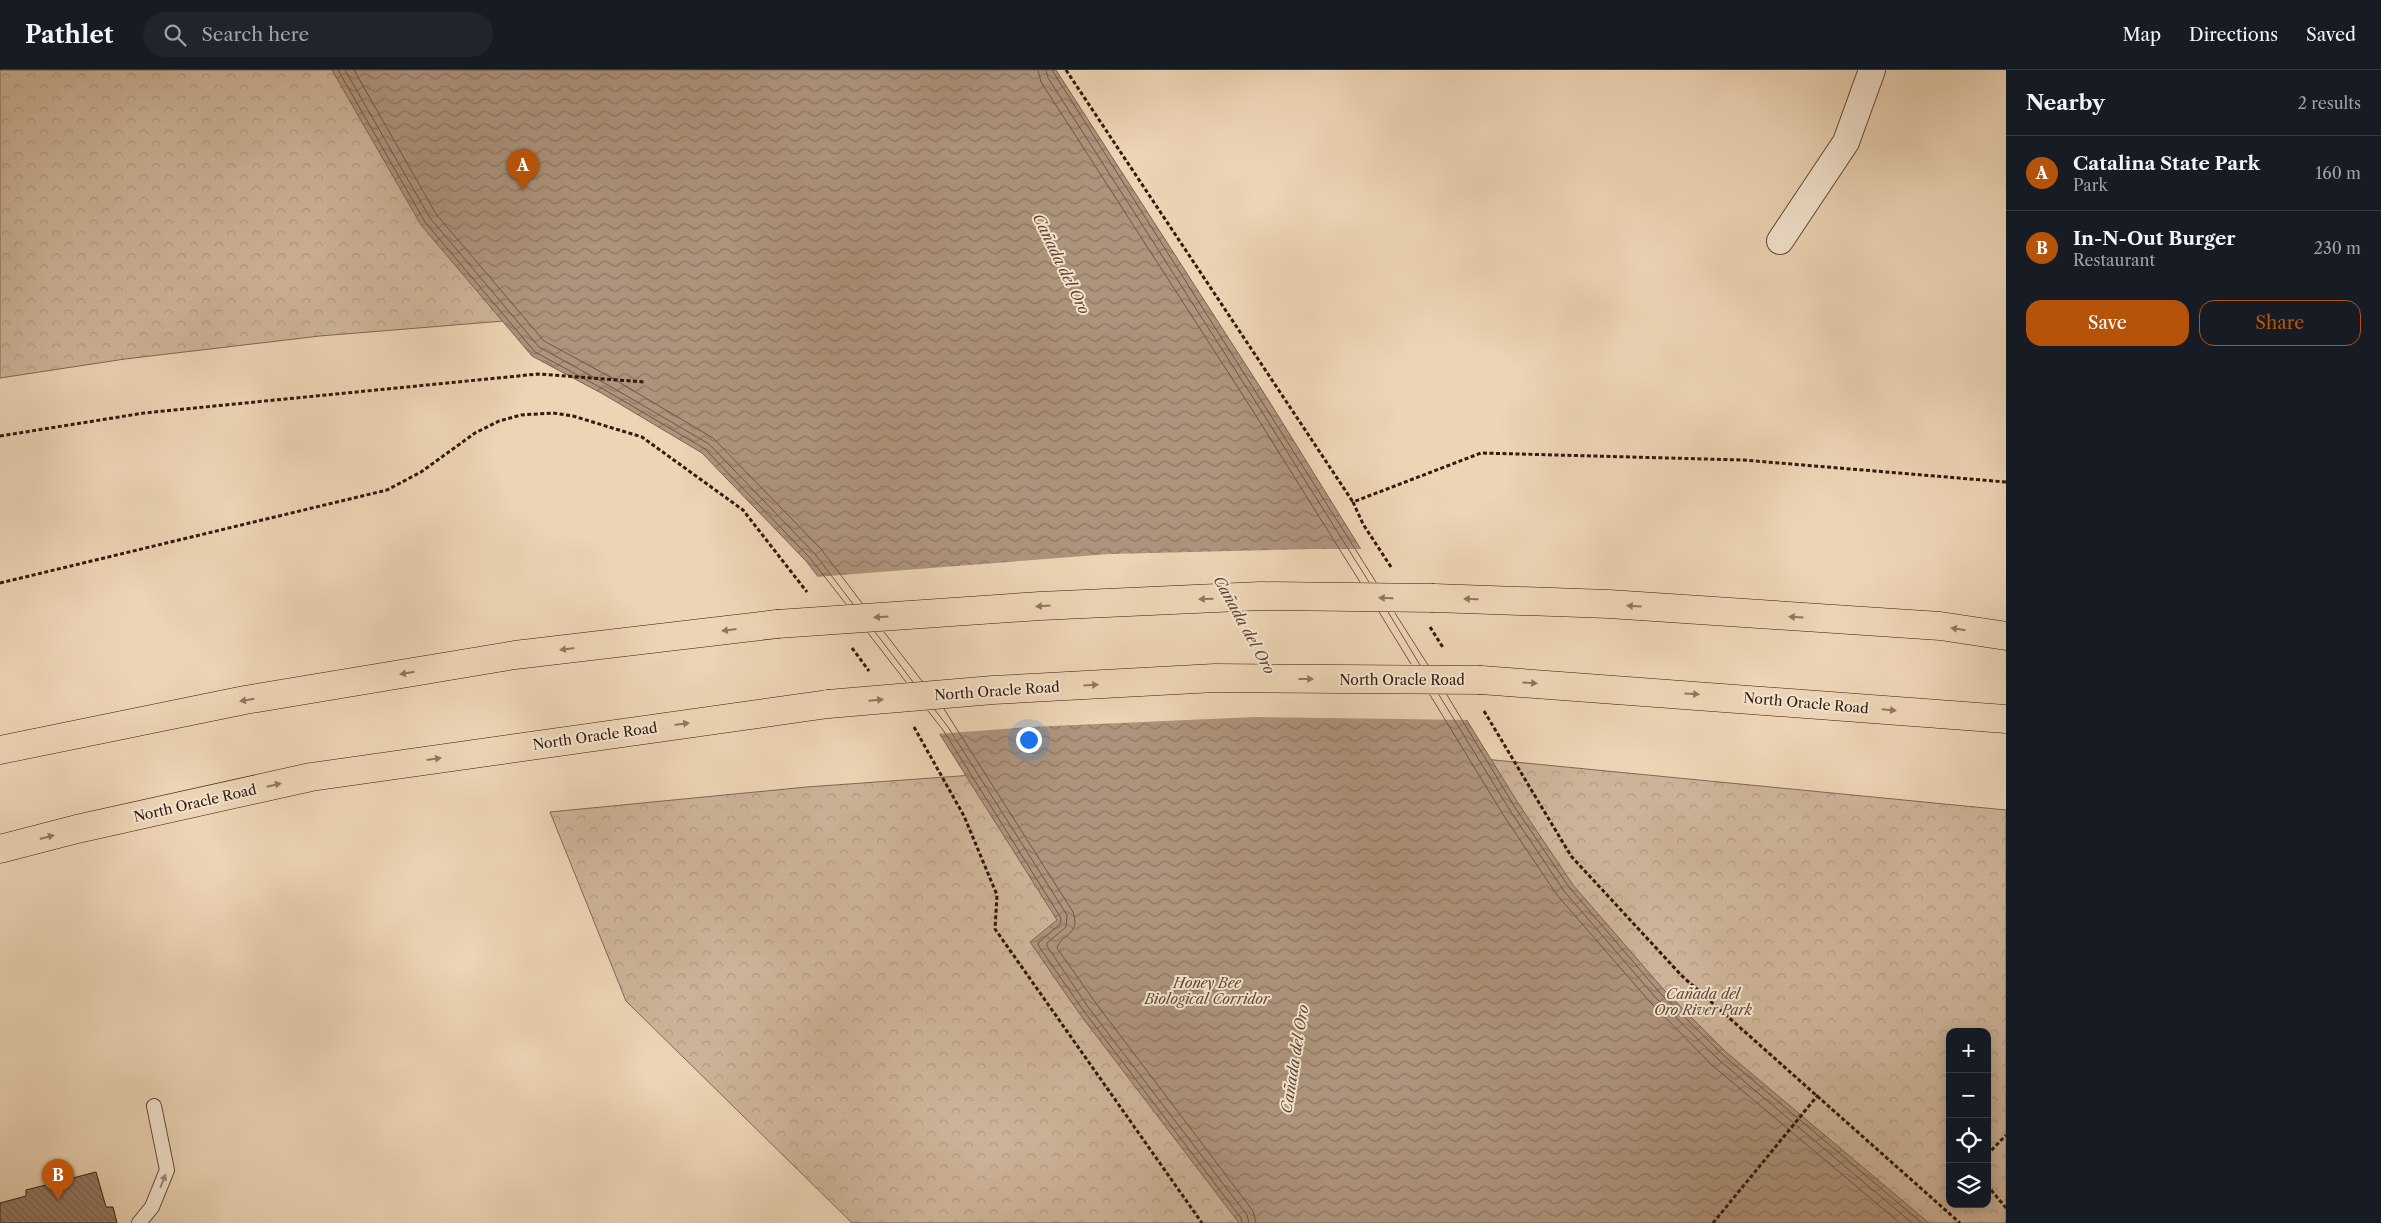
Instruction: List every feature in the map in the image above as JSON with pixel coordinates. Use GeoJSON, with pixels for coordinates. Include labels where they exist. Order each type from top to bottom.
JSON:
{"type":"FeatureCollection","features":[{"type":"Feature","properties":{"kind":"highway"},"geometry":{"type":"LineString","coordinates":[[0,750],[245,700],[515,655],[777,624],[1040,606],[1232,598],[1434,598],[1609,604],[1940,626],[2006,636]]}},
{"type":"Feature","properties":{"kind":"highway","name":"North Oracle Road"},"geometry":{"type":"LineString","coordinates":[[0,849],[77,829],[311,777],[828,704],[993,690],[1215,678],[1482,680],[2006,719]]}},
{"type":"Feature","properties":{"kind":"street"},"geometry":{"type":"LineString","coordinates":[[1780,241],[1846,142],[1872,70]]}},
{"type":"Feature","properties":{"kind":"lane"},"geometry":{"type":"LineString","coordinates":[[139,1223],[152,1206],[167,1170],[154,1106]]}},
{"type":"Feature","properties":{"kind":"path"},"geometry":{"type":"LineString","coordinates":[[1066,70],[1353,502],[1363,524],[1395,574]]}},
{"type":"Feature","properties":{"kind":"path"},"geometry":{"type":"LineString","coordinates":[[0,436],[144,413],[538,374],[645,382]]}},
{"type":"Feature","properties":{"kind":"path"},"geometry":{"type":"LineString","coordinates":[[0,583],[387,490],[421,472],[474,433],[491,425],[521,415],[552,413],[573,416],[642,437],[743,510],[810,596]]}},
{"type":"Feature","properties":{"kind":"path"},"geometry":{"type":"LineString","coordinates":[[1353,502],[1481,453],[1743,460],[2006,482]]}},
{"type":"Feature","properties":{"kind":"path"},"geometry":{"type":"LineString","coordinates":[[1428,624],[1449,658]]}},
{"type":"Feature","properties":{"kind":"path"},"geometry":{"type":"LineString","coordinates":[[847,643],[872,674]]}},
{"type":"Feature","properties":{"kind":"path"},"geometry":{"type":"LineString","coordinates":[[1482,708],[1571,856],[1682,976],[1960,1223]]}},
{"type":"Feature","properties":{"kind":"path"},"geometry":{"type":"LineString","coordinates":[[909,721],[964,816],[997,895],[995,929],[1202,1223]]}},
{"type":"Feature","properties":{"kind":"path"},"geometry":{"type":"LineString","coordinates":[[1713,1223],[1818,1095]]}},
{"type":"Feature","properties":{"kind":"path"},"geometry":{"type":"LineString","coordinates":[[1991,1151],[2006,1135]]}},
{"type":"Feature","properties":{"kind":"path"},"geometry":{"type":"LineString","coordinates":[[1991,1190],[2006,1208]]}},
{"type":"Feature","properties":{"kind":"green space"},"geometry":{"type":"Polygon","coordinates":[[[0,70],[988,70],[516,320],[320,336],[125,359],[0,378],[0,70]]]}},
{"type":"Feature","properties":{"kind":"green space","name":"Honey Bee Biological Corridor"},"geometry":{"type":"Polygon","coordinates":[[[1361,747],[2006,810],[2006,1223],[852,1223],[626,1001],[550,812],[807,787],[1361,747]]]}},
{"type":"Feature","properties":{"kind":"water","name":"Cañada del Oro"},"geometry":{"type":"Polygon","coordinates":[[[332,70],[1056,70],[1269,401],[1520,806],[1573,885],[1664,990],[1726,1052],[1929,1223],[1239,1223],[1079,1013],[1030,942],[1057,920],[939,733],[806,561],[702,453],[603,394],[532,356],[421,225],[332,70]]]}},
{"type":"Feature","properties":{"kind":"pier"},"geometry":{"type":"Polygon","coordinates":[[[1364,549],[1471,720],[1255,717],[1030,727],[936,734],[815,577],[1110,554],[1364,549]]]}},
{"type":"Feature","properties":{"kind":"building"},"geometry":{"type":"Polygon","coordinates":[[[96,1172],[106,1207],[113,1207],[117,1223],[0,1223],[0,1203],[26,1196],[26,1190],[96,1172]]]}},
{"type":"Feature","properties":{"kind":"place","name":"Catalina State Park"},"geometry":{"type":"Point","coordinates":[523,190]}},
{"type":"Feature","properties":{"kind":"place","name":"In-N-Out Burger"},"geometry":{"type":"Point","coordinates":[58,1200]}},
{"type":"Feature","properties":{"kind":"park label","name":"Cañada del Oro River Park"},"geometry":{"type":"Point","coordinates":[1703,1002]}}]}
